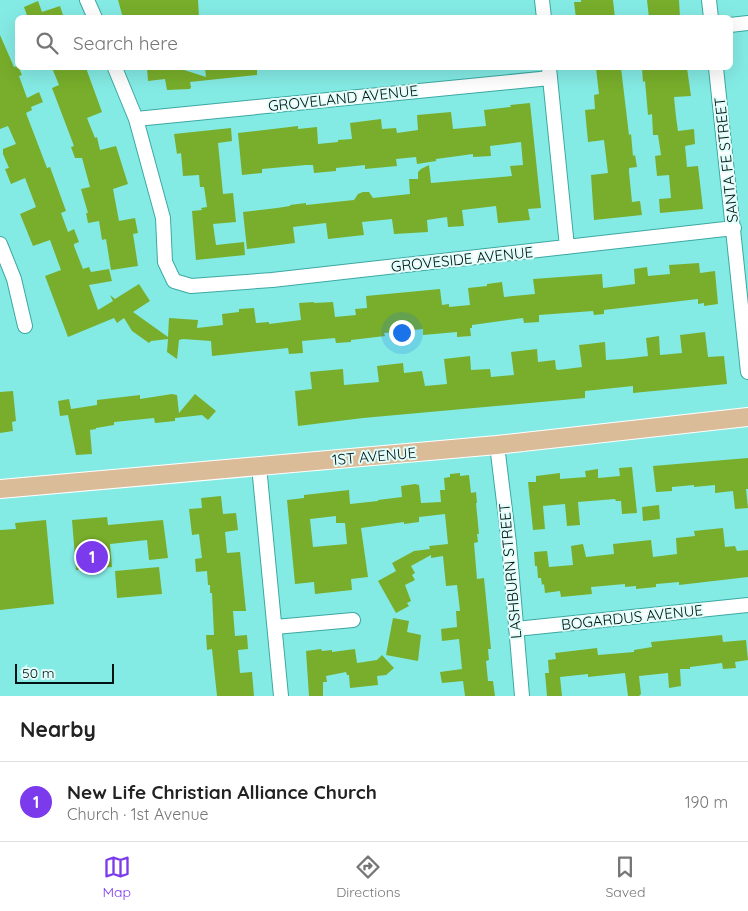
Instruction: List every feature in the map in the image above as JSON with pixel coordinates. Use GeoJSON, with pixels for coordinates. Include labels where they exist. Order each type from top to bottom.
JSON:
{"type":"FeatureCollection","features":[{"type":"Feature","properties":{"kind":"main road","name":"1ST AVENUE"},"geometry":{"type":"LineString","coordinates":[[0,489],[497,445],[748,417]]}},
{"type":"Feature","properties":{"kind":"street"},"geometry":{"type":"LineString","coordinates":[[87,0],[93,15]]}},
{"type":"Feature","properties":{"kind":"street"},"geometry":{"type":"LineString","coordinates":[[542,0],[544,15]]}},
{"type":"Feature","properties":{"kind":"street"},"geometry":{"type":"LineString","coordinates":[[709,0],[711,15]]}},
{"type":"Feature","properties":{"kind":"street"},"geometry":{"type":"LineString","coordinates":[[733,25],[748,23]]}},
{"type":"Feature","properties":{"kind":"street"},"geometry":{"type":"LineString","coordinates":[[116,70],[136,119]]}},
{"type":"Feature","properties":{"kind":"street","name":"SANTA FE STREET"},"geometry":{"type":"LineString","coordinates":[[716,70],[748,372]]}},
{"type":"Feature","properties":{"kind":"street"},"geometry":{"type":"LineString","coordinates":[[549,73],[566,248]]}},
{"type":"Feature","properties":{"kind":"street","name":"GROVELAND AVENUE"},"geometry":{"type":"LineString","coordinates":[[136,119],[549,73]]}},
{"type":"Feature","properties":{"kind":"street","name":"GROVESIDE AVENUE"},"geometry":{"type":"LineString","coordinates":[[136,119],[163,218],[165,262],[174,281],[191,286],[272,280],[734,228]]}},
{"type":"Feature","properties":{"kind":"street"},"geometry":{"type":"LineString","coordinates":[[0,244],[14,279],[25,326]]}},
{"type":"Feature","properties":{"kind":"street","name":"LASHBURN STREET"},"geometry":{"type":"LineString","coordinates":[[497,445],[509,543],[522,696]]}},
{"type":"Feature","properties":{"kind":"street"},"geometry":{"type":"LineString","coordinates":[[260,466],[281,696]]}},
{"type":"Feature","properties":{"kind":"street","name":"BOGARDUS AVENUE"},"geometry":{"type":"LineString","coordinates":[[516,629],[748,605]]}},
{"type":"Feature","properties":{"kind":"street"},"geometry":{"type":"LineString","coordinates":[[275,627],[352,620]]}},
{"type":"Feature","properties":{"kind":"building"},"geometry":{"type":"Polygon","coordinates":[[[118,0],[198,0],[199,15],[122,15],[118,0]]]}},
{"type":"Feature","properties":{"kind":"building"},"geometry":{"type":"Polygon","coordinates":[[[581,0],[613,0],[615,15],[576,15],[574,2],[581,2],[581,0]]]}},
{"type":"Feature","properties":{"kind":"building"},"geometry":{"type":"Polygon","coordinates":[[[647,0],[679,0],[680,15],[649,15],[647,0]]]}},
{"type":"Feature","properties":{"kind":"building"},"geometry":{"type":"Polygon","coordinates":[[[38,1],[42,12],[60,6],[63,15],[27,15],[24,7],[38,1]]]}},
{"type":"Feature","properties":{"kind":"building"},"geometry":{"type":"Polygon","coordinates":[[[0,35],[15,70],[20,70],[22,75],[19,76],[27,98],[39,92],[43,102],[31,107],[32,110],[26,113],[47,168],[50,167],[66,211],[61,213],[68,232],[74,229],[79,242],[74,244],[74,246],[83,269],[89,267],[91,272],[109,269],[112,281],[89,285],[98,310],[113,301],[110,295],[115,299],[139,284],[150,301],[133,312],[168,337],[169,318],[198,320],[197,328],[223,325],[222,314],[239,312],[239,309],[254,308],[256,323],[269,322],[269,324],[301,320],[299,303],[314,302],[333,302],[335,317],[356,315],[355,309],[367,308],[366,296],[440,289],[442,305],[449,304],[449,307],[470,305],[468,288],[487,286],[487,284],[502,282],[504,297],[535,294],[533,279],[602,274],[603,288],[635,284],[634,269],[647,267],[648,276],[670,274],[669,265],[699,263],[700,273],[715,271],[718,304],[704,306],[704,303],[698,304],[698,299],[604,310],[604,314],[594,315],[593,311],[539,315],[539,322],[524,323],[523,318],[472,325],[472,328],[470,328],[471,336],[457,337],[457,332],[423,335],[423,329],[384,333],[385,336],[351,340],[351,342],[336,343],[335,338],[302,341],[303,353],[289,354],[288,348],[212,356],[211,341],[183,339],[179,340],[177,359],[167,352],[168,339],[151,341],[149,343],[132,331],[124,318],[117,323],[114,318],[68,337],[45,276],[61,270],[50,240],[33,246],[20,214],[36,207],[25,178],[11,184],[5,169],[9,168],[3,154],[3,149],[16,144],[8,126],[0,129],[0,35]]]}},
{"type":"Feature","properties":{"kind":"building"},"geometry":{"type":"Polygon","coordinates":[[[53,70],[87,70],[102,112],[87,118],[95,138],[97,137],[100,150],[116,146],[128,184],[113,189],[119,221],[135,218],[138,233],[133,234],[138,266],[111,270],[106,239],[102,240],[99,221],[88,223],[86,213],[88,213],[81,189],[90,187],[82,158],[75,158],[71,147],[74,146],[52,88],[59,85],[53,70]]]}},
{"type":"Feature","properties":{"kind":"building"},"geometry":{"type":"Polygon","coordinates":[[[147,70],[184,70],[206,77],[205,70],[257,70],[257,75],[190,82],[190,89],[167,90],[165,79],[148,81],[147,70]]]}},
{"type":"Feature","properties":{"kind":"building"},"geometry":{"type":"Polygon","coordinates":[[[596,70],[621,70],[629,135],[631,134],[633,156],[635,155],[637,167],[629,168],[632,202],[640,201],[642,215],[594,220],[591,175],[608,173],[604,140],[588,142],[585,110],[595,109],[594,95],[599,94],[596,70]]]}},
{"type":"Feature","properties":{"kind":"building"},"geometry":{"type":"Polygon","coordinates":[[[642,70],[687,70],[691,96],[674,97],[676,117],[678,131],[694,129],[695,144],[685,146],[687,167],[698,166],[703,209],[660,213],[659,199],[671,198],[669,175],[657,176],[655,156],[661,155],[658,135],[653,135],[652,114],[648,115],[645,81],[643,82],[642,70]]]}},
{"type":"Feature","properties":{"kind":"building"},"geometry":{"type":"Polygon","coordinates":[[[530,103],[541,208],[528,209],[530,220],[498,223],[496,206],[462,210],[464,226],[448,227],[447,217],[427,220],[428,232],[394,234],[392,219],[362,222],[364,235],[328,239],[326,223],[293,227],[295,243],[247,249],[243,212],[306,203],[306,205],[354,200],[358,194],[363,192],[369,192],[373,198],[410,194],[409,179],[418,179],[418,172],[429,165],[431,183],[512,176],[510,166],[523,165],[521,142],[490,146],[491,156],[473,157],[473,154],[436,159],[436,161],[417,164],[416,157],[396,159],[397,166],[365,169],[365,165],[336,168],[336,171],[314,173],[313,165],[306,165],[262,169],[262,173],[242,175],[238,133],[298,126],[298,129],[317,127],[318,144],[338,142],[338,140],[352,139],[350,123],[381,119],[382,129],[396,128],[397,133],[418,130],[417,115],[451,112],[453,129],[486,126],[484,110],[530,103]]]}},
{"type":"Feature","properties":{"kind":"building"},"geometry":{"type":"Polygon","coordinates":[[[231,128],[232,141],[218,143],[223,194],[233,193],[236,222],[213,224],[216,245],[244,242],[245,255],[196,260],[192,211],[202,210],[201,208],[207,207],[204,187],[200,187],[199,175],[183,176],[181,153],[177,154],[174,134],[231,128]]]}},
{"type":"Feature","properties":{"kind":"building"},"geometry":{"type":"Polygon","coordinates":[[[705,332],[708,357],[724,356],[727,384],[633,393],[633,386],[585,391],[585,398],[363,418],[298,426],[295,391],[312,389],[310,372],[343,369],[344,385],[379,382],[377,366],[403,363],[404,373],[422,371],[425,386],[447,384],[444,359],[470,356],[471,370],[490,369],[491,377],[514,375],[511,352],[537,349],[538,362],[555,360],[556,369],[558,370],[582,367],[579,345],[605,342],[606,360],[622,359],[648,356],[646,338],[659,336],[660,355],[682,353],[680,335],[705,332]]]}},
{"type":"Feature","properties":{"kind":"building"},"geometry":{"type":"Polygon","coordinates":[[[13,391],[16,421],[12,422],[13,431],[0,433],[0,392],[13,391]]]}},
{"type":"Feature","properties":{"kind":"building"},"geometry":{"type":"Polygon","coordinates":[[[172,394],[177,395],[179,413],[195,394],[216,411],[208,420],[202,415],[175,418],[175,421],[155,423],[154,418],[114,422],[114,425],[90,430],[92,454],[76,455],[68,415],[60,416],[58,401],[69,399],[71,409],[97,405],[97,400],[140,395],[140,399],[172,394]]]}},
{"type":"Feature","properties":{"kind":"building"},"geometry":{"type":"Polygon","coordinates":[[[748,458],[748,489],[746,489],[748,508],[735,509],[733,491],[715,493],[715,485],[672,487],[672,491],[656,492],[653,466],[748,458]]]}},
{"type":"Feature","properties":{"kind":"building"},"geometry":{"type":"Polygon","coordinates":[[[632,467],[637,513],[622,514],[621,501],[616,501],[615,499],[578,502],[580,525],[567,526],[565,504],[543,506],[545,529],[533,530],[528,482],[536,482],[536,476],[560,473],[560,479],[586,477],[585,471],[598,469],[598,478],[620,476],[619,468],[632,467]]]}},
{"type":"Feature","properties":{"kind":"building"},"geometry":{"type":"Polygon","coordinates":[[[460,473],[460,476],[469,475],[471,493],[476,492],[479,534],[477,534],[478,542],[474,543],[477,579],[484,578],[491,649],[488,649],[489,660],[486,661],[488,681],[493,681],[495,696],[465,696],[463,681],[442,683],[440,672],[462,669],[459,639],[442,641],[441,629],[457,627],[456,611],[460,611],[457,585],[446,586],[443,556],[431,558],[431,555],[411,566],[415,573],[412,575],[415,580],[405,585],[411,601],[407,603],[409,606],[396,613],[378,581],[396,571],[392,563],[414,551],[430,549],[429,546],[448,544],[445,514],[419,517],[419,522],[404,524],[404,522],[361,528],[368,577],[351,579],[352,590],[315,594],[314,582],[295,584],[287,500],[304,498],[304,495],[349,490],[350,504],[378,501],[402,497],[401,486],[415,484],[419,485],[421,503],[441,502],[440,490],[445,490],[444,478],[450,477],[450,474],[460,473]],[[336,516],[310,519],[313,547],[347,544],[345,523],[336,523],[336,516]]]}},
{"type":"Feature","properties":{"kind":"building"},"geometry":{"type":"Polygon","coordinates":[[[221,496],[223,514],[236,513],[238,530],[225,532],[227,553],[240,552],[246,611],[233,611],[235,636],[247,635],[248,649],[238,650],[240,673],[252,672],[254,696],[217,696],[212,649],[207,650],[206,635],[214,635],[212,593],[210,593],[210,585],[208,585],[207,571],[196,572],[195,559],[202,558],[199,534],[192,535],[189,509],[202,508],[201,498],[221,496]]]}},
{"type":"Feature","properties":{"kind":"building"},"geometry":{"type":"Polygon","coordinates":[[[659,505],[660,519],[643,521],[642,507],[659,505]]]}},
{"type":"Feature","properties":{"kind":"building"},"geometry":{"type":"Polygon","coordinates":[[[107,517],[108,525],[163,520],[168,558],[149,560],[147,540],[110,544],[112,567],[76,570],[72,520],[107,517]]]}},
{"type":"Feature","properties":{"kind":"building"},"geometry":{"type":"Polygon","coordinates":[[[46,520],[54,604],[0,610],[0,530],[16,529],[15,523],[46,520]]]}},
{"type":"Feature","properties":{"kind":"building"},"geometry":{"type":"Polygon","coordinates":[[[723,528],[725,547],[735,546],[737,551],[748,550],[748,577],[679,585],[679,582],[656,584],[656,587],[636,589],[636,586],[625,587],[625,584],[591,587],[592,594],[561,597],[560,591],[545,593],[544,584],[542,585],[541,578],[538,578],[537,566],[535,566],[534,552],[547,551],[549,567],[573,565],[571,546],[583,544],[586,557],[614,554],[613,544],[651,540],[653,557],[677,554],[676,538],[695,536],[694,531],[723,528]]]}},
{"type":"Feature","properties":{"kind":"building"},"geometry":{"type":"Polygon","coordinates":[[[159,567],[162,594],[117,598],[115,571],[159,567]]]}},
{"type":"Feature","properties":{"kind":"building"},"geometry":{"type":"Polygon","coordinates":[[[393,618],[409,621],[407,632],[421,635],[418,661],[386,655],[393,618]]]}},
{"type":"Feature","properties":{"kind":"building"},"geometry":{"type":"Polygon","coordinates":[[[722,635],[723,642],[746,640],[748,660],[735,662],[736,668],[723,669],[722,663],[680,669],[681,686],[669,688],[668,673],[639,676],[641,694],[639,696],[628,696],[625,673],[588,677],[588,674],[560,677],[562,696],[547,696],[545,673],[549,673],[548,660],[556,659],[555,653],[597,648],[598,655],[634,652],[634,650],[652,647],[651,642],[722,635]]]}},
{"type":"Feature","properties":{"kind":"building"},"geometry":{"type":"Polygon","coordinates":[[[321,649],[322,651],[332,650],[332,652],[355,649],[357,663],[377,660],[382,655],[394,668],[386,675],[377,676],[378,685],[350,688],[349,675],[346,672],[326,676],[327,682],[323,682],[323,696],[309,696],[306,651],[321,649]]]}},
{"type":"Feature","properties":{"kind":"place","name":"New Life Christian Alliance Church"},"geometry":{"type":"Point","coordinates":[92,557]}}]}
